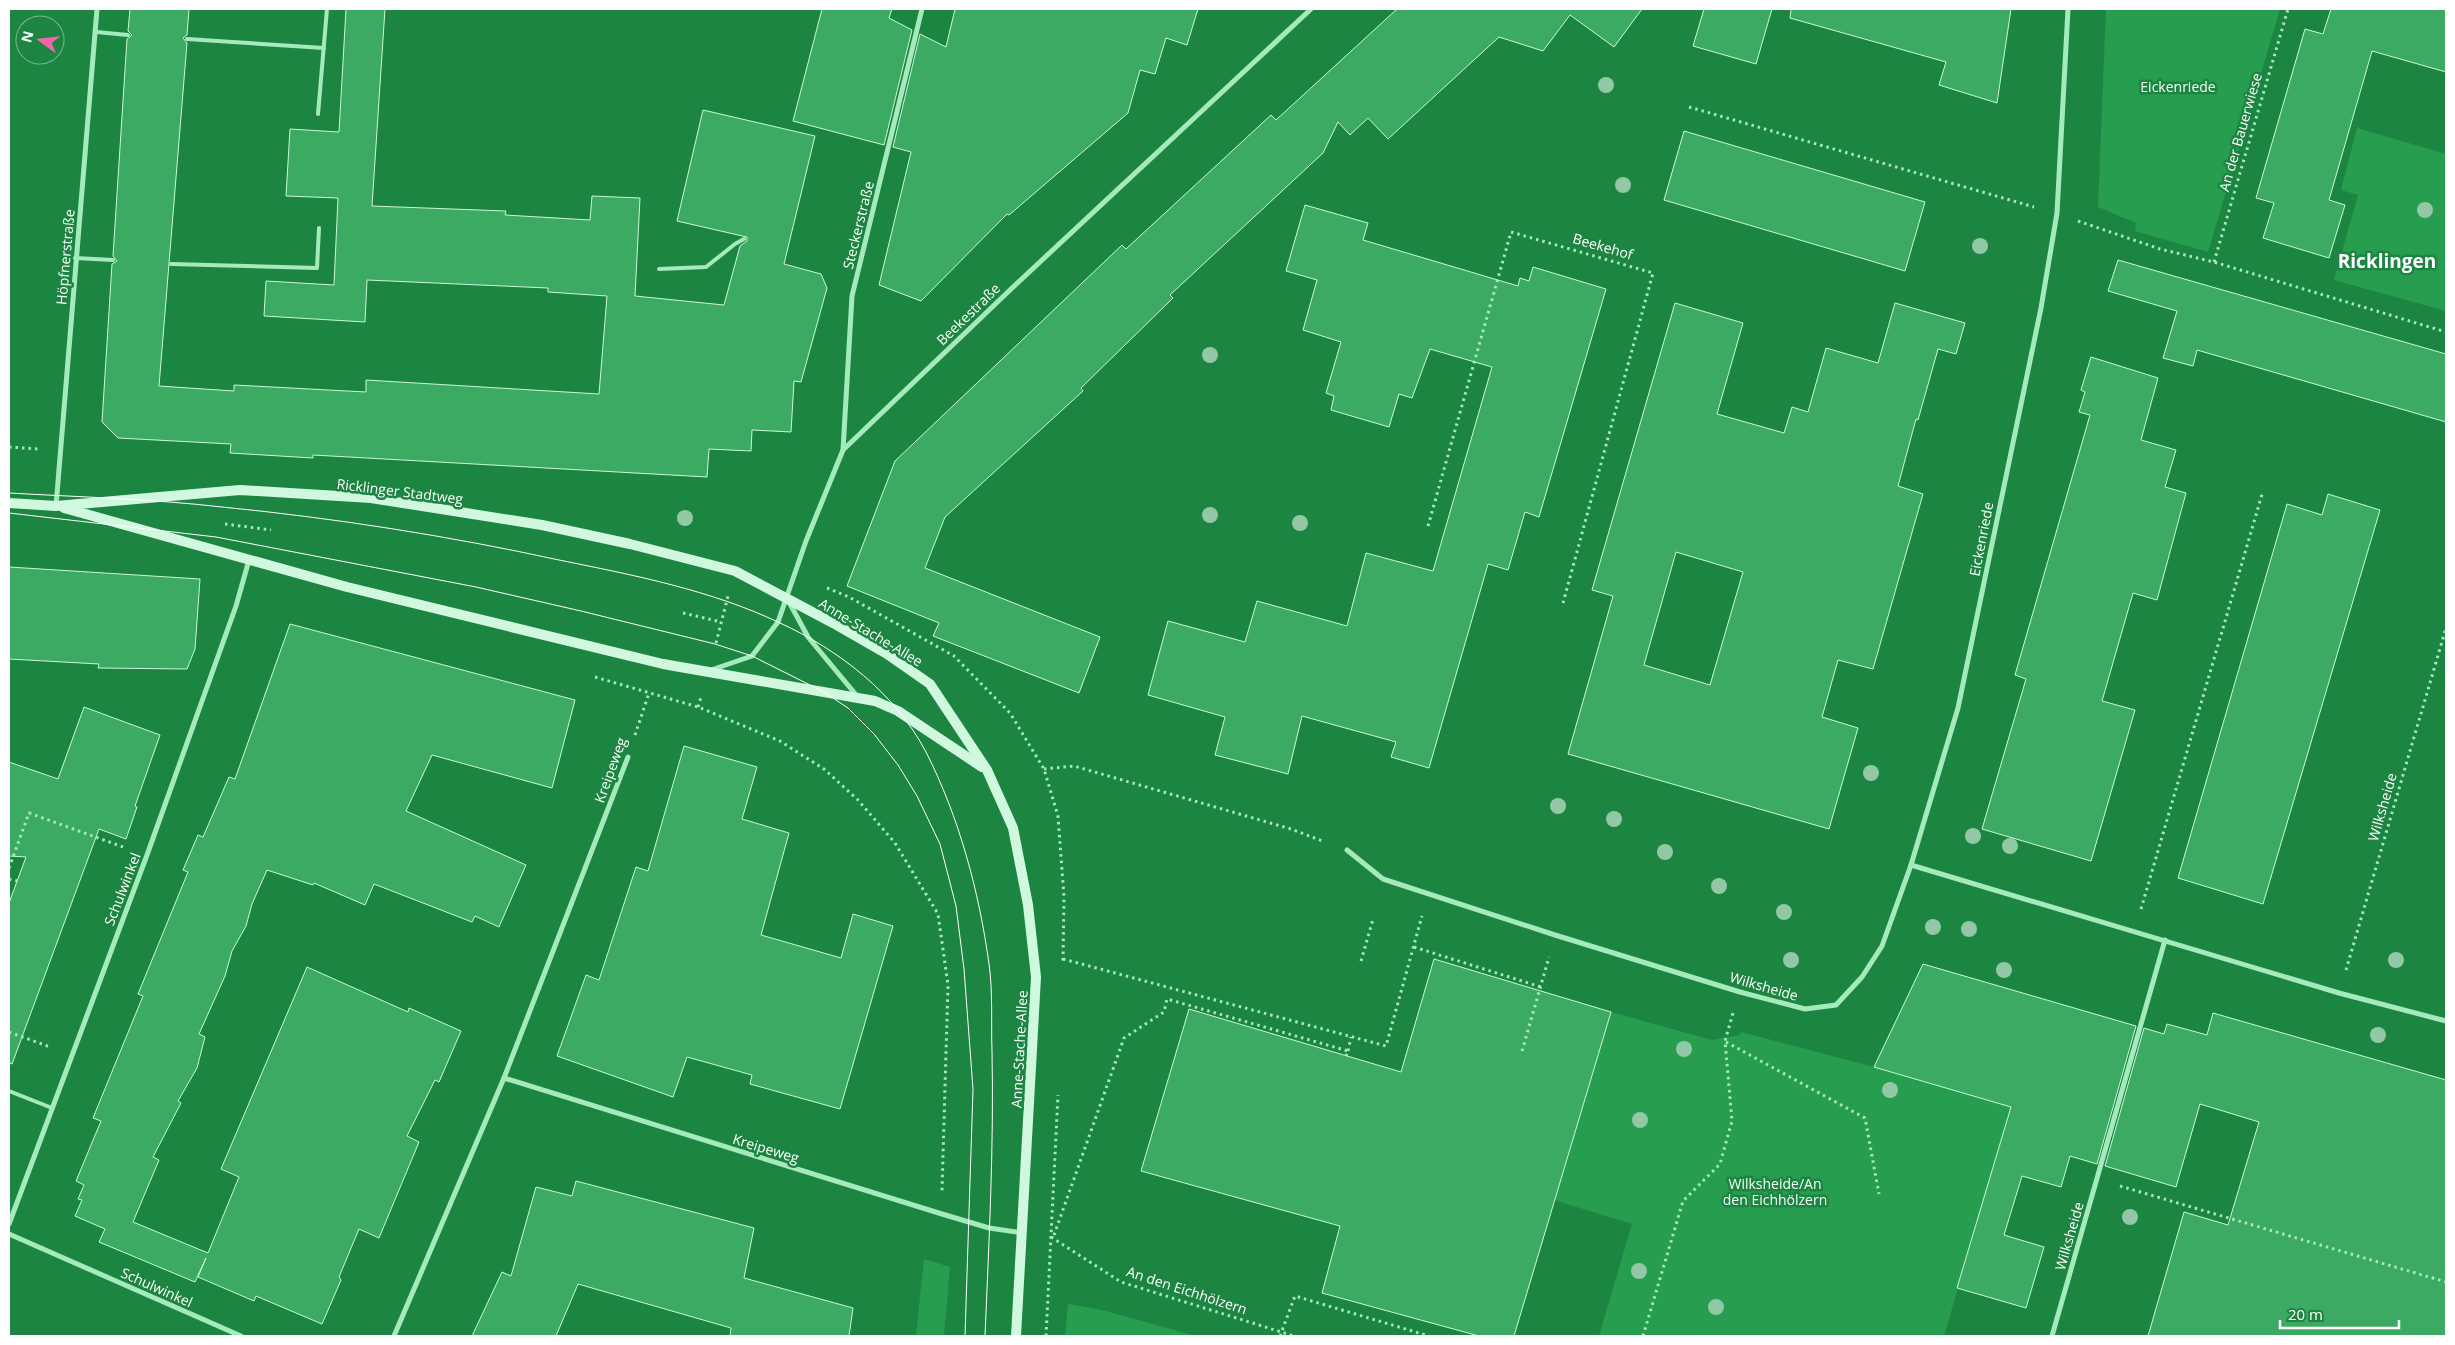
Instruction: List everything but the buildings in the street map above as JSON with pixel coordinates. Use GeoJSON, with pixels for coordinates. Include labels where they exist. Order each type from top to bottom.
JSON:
{"type":"FeatureCollection","features":[{"type":"Feature","properties":{"kind":"street","name":"Höpfnerstraße"},"geometry":{"type":"LineString","coordinates":[[56,506],[97,9]]}},
{"type":"Feature","properties":{"kind":"street","name":"Steckerstraße"},"geometry":{"type":"LineString","coordinates":[[843,450],[852,296],[922,9]]}},
{"type":"Feature","properties":{"kind":"street","name":"Beekestraße"},"geometry":{"type":"LineString","coordinates":[[708,671],[752,656],[778,622],[806,541],[843,450],[1011,289],[1310,9]]}},
{"type":"Feature","properties":{"kind":"street","name":"Eickenriede"},"geometry":{"type":"LineString","coordinates":[[1911,865],[1958,708],[2041,308],[2057,214],[2068,9]]}},
{"type":"Feature","properties":{"kind":"street","name":"Ricklinger Stadtweg"},"geometry":{"type":"LineString","coordinates":[[9,504],[56,506],[240,490],[371,498],[542,525],[630,544],[735,571]]}},
{"type":"Feature","properties":{"kind":"street","name":"Ricklinger Stadtweg"},"geometry":{"type":"LineString","coordinates":[[56,506],[347,587],[663,664],[708,671]]}},
{"type":"Feature","properties":{"kind":"street","name":"Schulwinkel"},"geometry":{"type":"LineString","coordinates":[[9,1224],[147,856],[236,606],[249,560]]}},
{"type":"Feature","properties":{"kind":"street","name":"Anne-Stache-Allee"},"geometry":{"type":"LineString","coordinates":[[735,571],[887,654],[930,684],[987,770],[1014,828],[1028,905],[1036,976],[1024,1234],[1016,1336]]}},
{"type":"Feature","properties":{"kind":"street"},"geometry":{"type":"LineString","coordinates":[[786,598],[808,637],[859,699]]}},
{"type":"Feature","properties":{"kind":"street"},"geometry":{"type":"LineString","coordinates":[[708,671],[875,701],[898,711],[987,770]]}},
{"type":"Feature","properties":{"kind":"street","name":"Kreipeweg"},"geometry":{"type":"LineString","coordinates":[[394,1336],[504,1078],[628,757]]}},
{"type":"Feature","properties":{"kind":"street","name":"Wilksheide"},"geometry":{"type":"LineString","coordinates":[[1346,850],[1383,879],[1428,895],[1740,992],[1805,1009],[1836,1005],[1862,977],[1882,946],[1911,865]]}},
{"type":"Feature","properties":{"kind":"street"},"geometry":{"type":"LineString","coordinates":[[1911,865],[2340,993],[2446,1021]]}},
{"type":"Feature","properties":{"kind":"street","name":"Wilksheide"},"geometry":{"type":"LineString","coordinates":[[2052,1336],[2165,940]]}},
{"type":"Feature","properties":{"kind":"street","name":"Kreipeweg"},"geometry":{"type":"LineString","coordinates":[[504,1078],[942,1214],[990,1228],[1024,1234]]}},
{"type":"Feature","properties":{"kind":"street","name":"Schulwinkel"},"geometry":{"type":"LineString","coordinates":[[9,1234],[241,1336]]}},
{"type":"Feature","properties":{"kind":"lane"},"geometry":{"type":"LineString","coordinates":[[318,114],[327,9]]}},
{"type":"Feature","properties":{"kind":"lane"},"geometry":{"type":"LineString","coordinates":[[96,32],[128,35]]}},
{"type":"Feature","properties":{"kind":"lane"},"geometry":{"type":"LineString","coordinates":[[187,39],[324,48]]}},
{"type":"Feature","properties":{"kind":"lane"},"geometry":{"type":"LineString","coordinates":[[171,264],[317,268],[319,228]]}},
{"type":"Feature","properties":{"kind":"lane"},"geometry":{"type":"LineString","coordinates":[[659,269],[706,267],[744,239]]}},
{"type":"Feature","properties":{"kind":"lane"},"geometry":{"type":"LineString","coordinates":[[75,258],[113,260]]}},
{"type":"Feature","properties":{"kind":"lane"},"geometry":{"type":"LineString","coordinates":[[9,1091],[52,1108]]}},
{"type":"Feature","properties":{"kind":"path","name":"An der Bauerwiese"},"geometry":{"type":"LineString","coordinates":[[2214,262],[2288,9]]}},
{"type":"Feature","properties":{"kind":"path"},"geometry":{"type":"LineString","coordinates":[[1690,107],[2057,214],[2160,249],[2214,262],[2446,332]]}},
{"type":"Feature","properties":{"kind":"path","name":"Beekehof"},"geometry":{"type":"LineString","coordinates":[[1428,526],[1511,232],[1653,272],[1563,603]]}},
{"type":"Feature","properties":{"kind":"path"},"geometry":{"type":"LineString","coordinates":[[2134,931],[2263,491]]}},
{"type":"Feature","properties":{"kind":"path"},"geometry":{"type":"LineString","coordinates":[[217,523],[271,530]]}},
{"type":"Feature","properties":{"kind":"path"},"geometry":{"type":"LineString","coordinates":[[698,707],[735,571]]}},
{"type":"Feature","properties":{"kind":"path"},"geometry":{"type":"LineString","coordinates":[[683,613],[721,622]]}},
{"type":"Feature","properties":{"kind":"path","name":"Wilksheide"},"geometry":{"type":"LineString","coordinates":[[2340,993],[2446,628]]}},
{"type":"Feature","properties":{"kind":"path"},"geometry":{"type":"LineString","coordinates":[[594,676],[698,707],[780,741],[824,769],[858,800],[895,843],[938,914],[948,985],[942,1214]]}},
{"type":"Feature","properties":{"kind":"path","name":"Kreipeweg"},"geometry":{"type":"LineString","coordinates":[[628,757],[649,693]]}},
{"type":"Feature","properties":{"kind":"path"},"geometry":{"type":"LineString","coordinates":[[1044,769],[1074,766],[1291,829],[1346,850]]}},
{"type":"Feature","properties":{"kind":"path"},"geometry":{"type":"LineString","coordinates":[[9,868],[29,813],[147,856]]}},
{"type":"Feature","properties":{"kind":"path"},"geometry":{"type":"LineString","coordinates":[[9,879],[17,881]]}},
{"type":"Feature","properties":{"kind":"path"},"geometry":{"type":"LineString","coordinates":[[1063,959],[1386,1046],[1428,895]]}},
{"type":"Feature","properties":{"kind":"path"},"geometry":{"type":"LineString","coordinates":[[1361,961],[1373,919]]}},
{"type":"Feature","properties":{"kind":"path"},"geometry":{"type":"LineString","coordinates":[[1414,947],[1542,987]]}},
{"type":"Feature","properties":{"kind":"path"},"geometry":{"type":"LineString","coordinates":[[1522,1051],[1547,967]]}},
{"type":"Feature","properties":{"kind":"path"},"geometry":{"type":"LineString","coordinates":[[1643,1336],[1683,1201],[1720,1164],[1732,1121],[1725,1041],[1740,992]]}},
{"type":"Feature","properties":{"kind":"path"},"geometry":{"type":"LineString","coordinates":[[1046,1336],[1053,1238],[1124,1038],[1164,1012],[1166,999],[1348,1051]]}},
{"type":"Feature","properties":{"kind":"path"},"geometry":{"type":"LineString","coordinates":[[9,1032],[72,1054]]}},
{"type":"Feature","properties":{"kind":"path"},"geometry":{"type":"LineString","coordinates":[[1346,1056],[1351,1037]]}},
{"type":"Feature","properties":{"kind":"path"},"geometry":{"type":"LineString","coordinates":[[1725,1041],[1865,1118],[1879,1194]]}},
{"type":"Feature","properties":{"kind":"path"},"geometry":{"type":"LineString","coordinates":[[2098,1179],[2446,1282]]}},
{"type":"Feature","properties":{"kind":"path","name":"An den Eichhölzern"},"geometry":{"type":"LineString","coordinates":[[1024,1234],[1053,1238],[1121,1282],[1281,1334],[1294,1336]]}},
{"type":"Feature","properties":{"kind":"path"},"geometry":{"type":"LineString","coordinates":[[1281,1334],[1295,1296],[1429,1336]]}},
{"type":"Feature","properties":{"kind":"green space","name":"Eickenriede"},"geometry":{"type":"Polygon","coordinates":[[[2106,9],[2280,9],[2208,252],[2135,231],[2136,223],[2098,207],[2106,9]]]}},
{"type":"Feature","properties":{"kind":"green space"},"geometry":{"type":"Polygon","coordinates":[[[2357,128],[2446,154],[2446,311],[2334,280],[2358,195],[2341,190],[2357,128]]]}},
{"type":"Feature","properties":{"kind":"green space","name":"Wilksheide/An den Eichhölzern"},"geometry":{"type":"Polygon","coordinates":[[[1611,1012],[1712,1040],[1740,1035],[1741,1032],[1874,1067],[2011,1107],[1944,1336],[1599,1336],[1632,1224],[1554,1200],[1611,1012]]]}},
{"type":"Feature","properties":{"kind":"green space"},"geometry":{"type":"Polygon","coordinates":[[[924,1259],[950,1267],[944,1336],[916,1336],[924,1259]]]}},
{"type":"Feature","properties":{"kind":"green space"},"geometry":{"type":"Polygon","coordinates":[[[1068,1304],[1102,1310],[1196,1336],[1065,1336],[1068,1304]]]}},
{"type":"Feature","properties":{"kind":"tram line"},"geometry":{"type":"LineString","coordinates":[[9,493],[116,498],[264,511],[391,529],[518,551],[671,585],[727,601],[754,611],[802,634],[844,660],[864,676],[882,692],[898,711],[926,752],[958,828],[980,909],[991,985],[991,1194],[985,1336]]}},
{"type":"Feature","properties":{"kind":"tram line"},"geometry":{"type":"LineString","coordinates":[[9,513],[216,537],[476,587],[581,611],[715,644],[752,656],[824,692],[848,708],[874,734],[898,765],[917,796],[940,844],[956,906],[964,969],[973,1089],[965,1336]]}},
{"type":"Feature","properties":{"kind":"district","name":"Ricklingen"},"geometry":{"type":"Point","coordinates":[2387,261]}}]}
